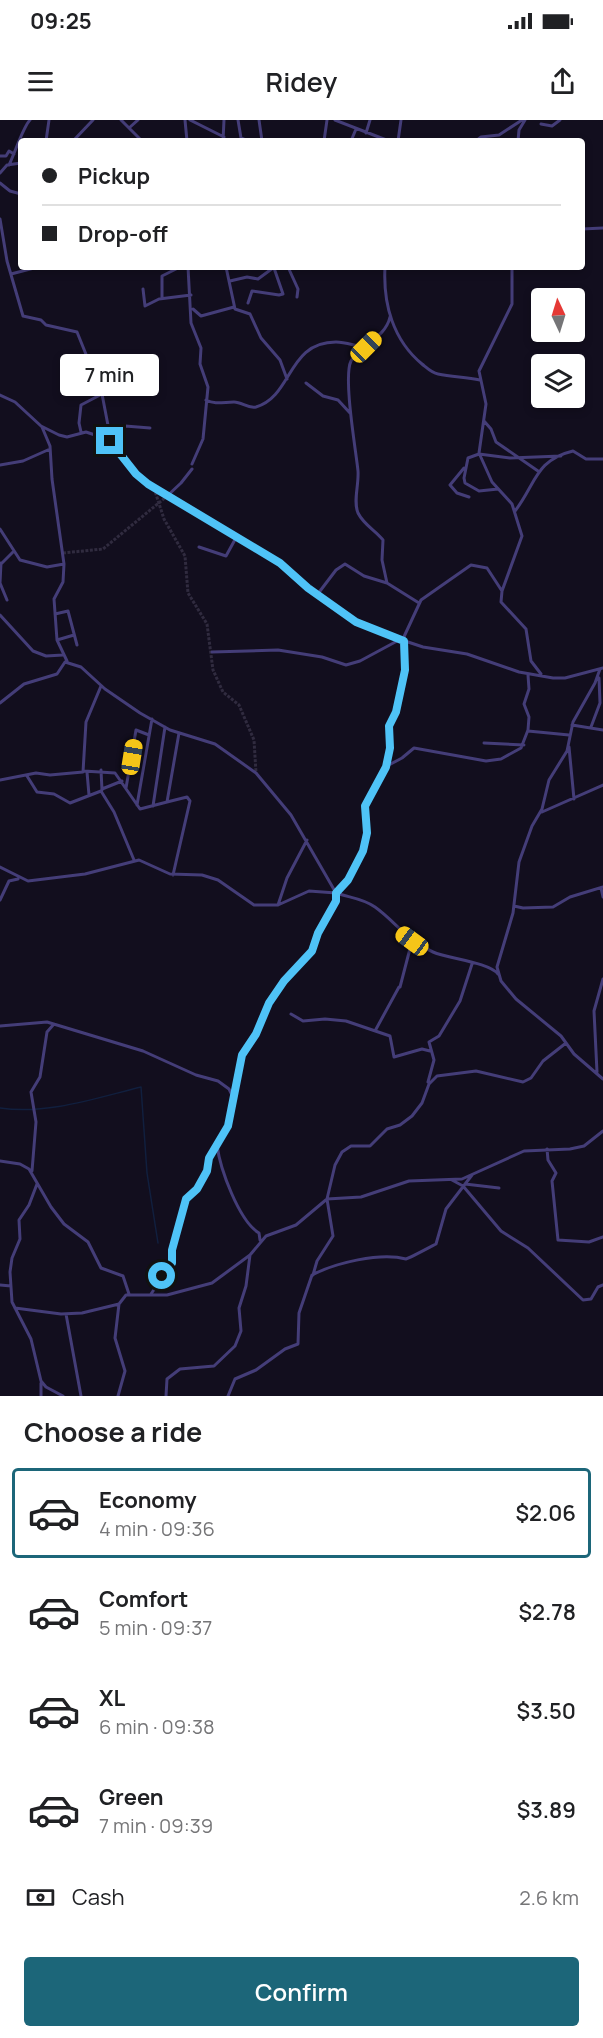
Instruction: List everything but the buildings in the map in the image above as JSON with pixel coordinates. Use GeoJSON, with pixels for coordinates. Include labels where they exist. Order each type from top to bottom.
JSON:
{"type":"FeatureCollection","features":[{"type":"Feature","properties":{"kind":"street"},"geometry":{"type":"LineString","coordinates":[[21,138],[30,120]]}},
{"type":"Feature","properties":{"kind":"street"},"geometry":{"type":"LineString","coordinates":[[46,138],[49,120]]}},
{"type":"Feature","properties":{"kind":"street"},"geometry":{"type":"LineString","coordinates":[[76,138],[93,120]]}},
{"type":"Feature","properties":{"kind":"street"},"geometry":{"type":"LineString","coordinates":[[121,120],[139,138]]}},
{"type":"Feature","properties":{"kind":"street"},"geometry":{"type":"LineString","coordinates":[[129,128],[138,120]]}},
{"type":"Feature","properties":{"kind":"street"},"geometry":{"type":"LineString","coordinates":[[185,120],[187,138]]}},
{"type":"Feature","properties":{"kind":"street"},"geometry":{"type":"LineString","coordinates":[[190,120],[222,138]]}},
{"type":"Feature","properties":{"kind":"street"},"geometry":{"type":"LineString","coordinates":[[224,120],[224,138]]}},
{"type":"Feature","properties":{"kind":"street"},"geometry":{"type":"LineString","coordinates":[[238,120],[241,138]]}},
{"type":"Feature","properties":{"kind":"street"},"geometry":{"type":"LineString","coordinates":[[259,120],[262,138]]}},
{"type":"Feature","properties":{"kind":"street"},"geometry":{"type":"LineString","coordinates":[[324,138],[327,120]]}},
{"type":"Feature","properties":{"kind":"street"},"geometry":{"type":"LineString","coordinates":[[335,120],[380,138]]}},
{"type":"Feature","properties":{"kind":"street"},"geometry":{"type":"LineString","coordinates":[[366,133],[370,120]]}},
{"type":"Feature","properties":{"kind":"street"},"geometry":{"type":"LineString","coordinates":[[398,138],[401,120]]}},
{"type":"Feature","properties":{"kind":"street"},"geometry":{"type":"LineString","coordinates":[[481,138],[497,136],[523,120]]}},
{"type":"Feature","properties":{"kind":"street"},"geometry":{"type":"LineString","coordinates":[[518,138],[523,120]]}},
{"type":"Feature","properties":{"kind":"street"},"geometry":{"type":"LineString","coordinates":[[541,124],[552,126],[560,120]]}},
{"type":"Feature","properties":{"kind":"street"},"geometry":{"type":"LineString","coordinates":[[352,138],[356,129]]}},
{"type":"Feature","properties":{"kind":"street"},"geometry":{"type":"LineString","coordinates":[[9,165],[18,145]]}},
{"type":"Feature","properties":{"kind":"street"},"geometry":{"type":"LineString","coordinates":[[0,156],[6,156],[9,151],[15,154]]}},
{"type":"Feature","properties":{"kind":"street"},"geometry":{"type":"LineString","coordinates":[[1,170],[9,165],[18,164]]}},
{"type":"Feature","properties":{"kind":"street"},"geometry":{"type":"LineString","coordinates":[[0,183],[10,191],[18,193]]}},
{"type":"Feature","properties":{"kind":"street"},"geometry":{"type":"LineString","coordinates":[[0,219],[10,274],[25,318],[77,332],[102,394],[112,443],[139,477],[166,497],[237,536],[286,567],[316,595],[356,622],[402,640],[467,654],[528,674],[565,678],[602,668]]}},
{"type":"Feature","properties":{"kind":"street"},"geometry":{"type":"LineString","coordinates":[[585,229],[603,228]]}},
{"type":"Feature","properties":{"kind":"street"},"geometry":{"type":"LineString","coordinates":[[0,244],[5,249]]}},
{"type":"Feature","properties":{"kind":"street"},"geometry":{"type":"LineString","coordinates":[[10,274],[27,270]]}},
{"type":"Feature","properties":{"kind":"street"},"geometry":{"type":"LineString","coordinates":[[162,298],[162,276],[174,270]]}},
{"type":"Feature","properties":{"kind":"street"},"geometry":{"type":"LineString","coordinates":[[166,497],[181,483],[192,466],[203,439],[208,387],[200,362],[201,348],[191,323],[188,270]]}},
{"type":"Feature","properties":{"kind":"street"},"geometry":{"type":"LineString","coordinates":[[227,270],[236,311],[250,314],[261,338],[280,360],[287,380]]}},
{"type":"Feature","properties":{"kind":"street"},"geometry":{"type":"LineString","coordinates":[[230,281],[247,277],[258,279],[270,270]]}},
{"type":"Feature","properties":{"kind":"street"},"geometry":{"type":"LineString","coordinates":[[248,303],[252,291],[279,296],[283,294],[275,270]]}},
{"type":"Feature","properties":{"kind":"street"},"geometry":{"type":"LineString","coordinates":[[289,270],[298,289],[297,297]]}},
{"type":"Feature","properties":{"kind":"street"},"geometry":{"type":"LineString","coordinates":[[385,270],[385,290],[390,317],[405,350],[430,371],[480,381]]}},
{"type":"Feature","properties":{"kind":"street"},"geometry":{"type":"LineString","coordinates":[[512,270],[512,304],[480,369],[480,381],[486,405],[479,454],[485,470],[515,511],[521,542],[502,591],[501,602],[526,629],[531,661],[542,675]]}},
{"type":"Feature","properties":{"kind":"street"},"geometry":{"type":"LineString","coordinates":[[143,289],[145,306],[162,298],[191,295]]}},
{"type":"Feature","properties":{"kind":"street"},"geometry":{"type":"LineString","coordinates":[[192,308],[201,316],[234,307]]}},
{"type":"Feature","properties":{"kind":"street"},"geometry":{"type":"LineString","coordinates":[[387,583],[381,560],[383,540],[366,526],[357,508],[358,477],[351,414],[350,363],[384,330],[390,317]]}},
{"type":"Feature","properties":{"kind":"street"},"geometry":{"type":"LineString","coordinates":[[206,399],[213,403],[238,402],[255,407],[275,394],[287,380],[295,363],[316,347],[337,342],[366,347]]}},
{"type":"Feature","properties":{"kind":"street"},"geometry":{"type":"LineString","coordinates":[[306,383],[323,396],[338,400],[351,414]]}},
{"type":"Feature","properties":{"kind":"street"},"geometry":{"type":"LineString","coordinates":[[82,433],[79,423],[81,405],[102,394]]}},
{"type":"Feature","properties":{"kind":"street"},"geometry":{"type":"LineString","coordinates":[[0,395],[18,404],[41,426],[66,437],[82,433],[97,435],[112,443]]}},
{"type":"Feature","properties":{"kind":"street"},"geometry":{"type":"LineString","coordinates":[[483,421],[496,442],[520,456],[538,471]]}},
{"type":"Feature","properties":{"kind":"street"},"geometry":{"type":"LineString","coordinates":[[41,426],[50,449],[64,564],[63,582],[54,598],[57,640],[63,656],[68,662],[81,667],[101,686],[165,727],[215,744],[256,773],[267,784],[307,840],[332,889],[337,893]]}},
{"type":"Feature","properties":{"kind":"street"},"geometry":{"type":"LineString","coordinates":[[110,436],[125,426],[150,428]]}},
{"type":"Feature","properties":{"kind":"street"},"geometry":{"type":"LineString","coordinates":[[0,465],[23,461],[50,449]]}},
{"type":"Feature","properties":{"kind":"street"},"geometry":{"type":"LineString","coordinates":[[515,511],[543,464],[573,451],[586,459],[603,459]]}},
{"type":"Feature","properties":{"kind":"street"},"geometry":{"type":"LineString","coordinates":[[499,489],[481,491],[469,486],[464,478],[468,458],[479,454],[561,456]]}},
{"type":"Feature","properties":{"kind":"street"},"geometry":{"type":"LineString","coordinates":[[465,467],[450,485],[457,493],[469,497]]}},
{"type":"Feature","properties":{"kind":"street"},"geometry":{"type":"LineString","coordinates":[[0,529],[13,552],[24,562],[43,567],[64,564]]}},
{"type":"Feature","properties":{"kind":"street"},"geometry":{"type":"LineString","coordinates":[[199,547],[226,556],[237,536]]}},
{"type":"Feature","properties":{"kind":"street"},"geometry":{"type":"LineString","coordinates":[[7,600],[4,588],[0,584],[1,563],[13,552]]}},
{"type":"Feature","properties":{"kind":"street"},"geometry":{"type":"LineString","coordinates":[[316,595],[342,564],[364,576],[387,583],[419,603]]}},
{"type":"Feature","properties":{"kind":"street"},"geometry":{"type":"LineString","coordinates":[[151,1294],[172,1263],[171,1253],[187,1197],[197,1189],[203,1179],[209,1158],[228,1126],[242,1055],[256,1034],[269,1003],[284,981],[312,951],[318,933],[336,901],[337,893],[348,880],[363,851],[367,833],[365,806],[386,767],[390,748],[389,726],[396,712],[405,670],[402,640],[419,603],[451,578],[475,564],[489,570],[502,591]]}},
{"type":"Feature","properties":{"kind":"street"},"geometry":{"type":"LineString","coordinates":[[55,614],[68,610],[77,645]]}},
{"type":"Feature","properties":{"kind":"street"},"geometry":{"type":"LineString","coordinates":[[0,615],[32,650],[42,655],[63,656]]}},
{"type":"Feature","properties":{"kind":"street"},"geometry":{"type":"LineString","coordinates":[[57,640],[74,635]]}},
{"type":"Feature","properties":{"kind":"street"},"geometry":{"type":"LineString","coordinates":[[212,652],[278,650],[322,657],[346,665],[360,662],[402,640]]}},
{"type":"Feature","properties":{"kind":"street"},"geometry":{"type":"LineString","coordinates":[[0,703],[24,684],[57,674],[68,662]]}},
{"type":"Feature","properties":{"kind":"street"},"geometry":{"type":"LineString","coordinates":[[574,799],[568,746],[570,734],[572,725],[602,668]]}},
{"type":"Feature","properties":{"kind":"street"},"geometry":{"type":"LineString","coordinates":[[386,767],[414,748],[486,761],[501,759],[524,745],[529,717],[524,704],[529,689],[528,674]]}},
{"type":"Feature","properties":{"kind":"street"},"geometry":{"type":"LineString","coordinates":[[591,727],[600,703],[598,676]]}},
{"type":"Feature","properties":{"kind":"street"},"geometry":{"type":"LineString","coordinates":[[89,795],[86,771],[86,722],[101,686]]}},
{"type":"Feature","properties":{"kind":"street"},"geometry":{"type":"LineString","coordinates":[[137,805],[152,719]]}},
{"type":"Feature","properties":{"kind":"street"},"geometry":{"type":"LineString","coordinates":[[572,725],[603,730]]}},
{"type":"Feature","properties":{"kind":"street"},"geometry":{"type":"LineString","coordinates":[[153,806],[165,727]]}},
{"type":"Feature","properties":{"kind":"street"},"geometry":{"type":"LineString","coordinates":[[126,788],[136,730],[149,735]]}},
{"type":"Feature","properties":{"kind":"street"},"geometry":{"type":"LineString","coordinates":[[528,731],[562,737],[570,734]]}},
{"type":"Feature","properties":{"kind":"street"},"geometry":{"type":"LineString","coordinates":[[166,802],[179,733]]}},
{"type":"Feature","properties":{"kind":"street"},"geometry":{"type":"LineString","coordinates":[[484,743],[524,745]]}},
{"type":"Feature","properties":{"kind":"street"},"geometry":{"type":"LineString","coordinates":[[498,974],[499,956],[514,906],[516,870],[531,826],[540,813],[551,773],[568,746]]}},
{"type":"Feature","properties":{"kind":"street"},"geometry":{"type":"LineString","coordinates":[[101,771],[102,790],[116,814],[121,835],[134,860]]}},
{"type":"Feature","properties":{"kind":"street"},"geometry":{"type":"LineString","coordinates":[[0,780],[27,777],[36,773],[74,774],[101,771],[115,773],[141,809],[187,797],[190,801],[172,875]]}},
{"type":"Feature","properties":{"kind":"street"},"geometry":{"type":"LineString","coordinates":[[27,777],[37,792],[51,793],[70,803],[122,781]]}},
{"type":"Feature","properties":{"kind":"street"},"geometry":{"type":"LineString","coordinates":[[540,813],[603,785]]}},
{"type":"Feature","properties":{"kind":"street"},"geometry":{"type":"LineString","coordinates":[[574,792],[578,797]]}},
{"type":"Feature","properties":{"kind":"street"},"geometry":{"type":"LineString","coordinates":[[278,905],[287,878],[307,840]]}},
{"type":"Feature","properties":{"kind":"street"},"geometry":{"type":"LineString","coordinates":[[0,867],[28,881],[84,874],[134,860],[147,862],[172,875],[213,878],[224,882],[254,905],[278,905],[309,891],[354,896],[377,908],[412,941],[442,956],[488,967],[498,974],[516,999],[603,1079]]}},
{"type":"Feature","properties":{"kind":"street"},"geometry":{"type":"LineString","coordinates":[[0,900],[9,880],[20,879]]}},
{"type":"Feature","properties":{"kind":"street"},"geometry":{"type":"LineString","coordinates":[[514,906],[554,907],[570,897],[602,888],[603,897]]}},
{"type":"Feature","properties":{"kind":"street"},"geometry":{"type":"LineString","coordinates":[[375,1031],[400,987],[412,941]]}},
{"type":"Feature","properties":{"kind":"street"},"geometry":{"type":"LineString","coordinates":[[228,1396],[235,1379],[251,1372],[285,1348],[298,1344],[299,1313],[316,1264],[333,1236],[327,1199],[335,1165],[342,1152],[351,1146],[370,1146],[387,1129],[406,1121],[422,1103],[434,1060],[430,1051],[430,1040],[439,1036],[453,1008],[460,1001],[472,964]]}},
{"type":"Feature","properties":{"kind":"street"},"geometry":{"type":"LineString","coordinates":[[597,1072],[594,1011],[603,979]]}},
{"type":"Feature","properties":{"kind":"street"},"geometry":{"type":"LineString","coordinates":[[291,1014],[303,1021],[340,1020],[392,1038],[391,1049],[394,1057],[422,1048],[430,1051]]}},
{"type":"Feature","properties":{"kind":"street"},"geometry":{"type":"LineString","coordinates":[[0,1026],[54,1024],[152,1054],[196,1075],[218,1081],[229,1089],[234,1100]]}},
{"type":"Feature","properties":{"kind":"street"},"geometry":{"type":"LineString","coordinates":[[54,1024],[47,1032],[41,1072],[30,1092],[36,1122],[32,1172],[37,1184],[64,1224],[90,1246],[99,1266],[123,1276],[129,1294]]}},
{"type":"Feature","properties":{"kind":"street"},"geometry":{"type":"LineString","coordinates":[[429,1084],[442,1074],[476,1071],[492,1073],[514,1082],[527,1081],[543,1061],[566,1044]]}},
{"type":"Feature","properties":{"kind":"street"},"geometry":{"type":"LineString","coordinates":[[14,1308],[82,1314],[119,1304],[129,1294],[167,1295],[212,1283],[250,1255],[270,1233],[290,1228],[303,1221],[327,1199],[366,1195],[409,1181],[450,1180],[473,1174],[512,1154],[531,1149],[570,1149],[584,1146],[603,1131]]}},
{"type":"Feature","properties":{"kind":"street"},"geometry":{"type":"LineString","coordinates":[[217,1145],[230,1189],[252,1229],[259,1233],[260,1242]]}},
{"type":"Feature","properties":{"kind":"street"},"geometry":{"type":"LineString","coordinates":[[547,1149],[548,1160],[556,1173],[552,1181],[558,1240],[589,1242],[603,1237]]}},
{"type":"Feature","properties":{"kind":"street"},"geometry":{"type":"LineString","coordinates":[[0,1161],[20,1164],[32,1172]]}},
{"type":"Feature","properties":{"kind":"street"},"geometry":{"type":"LineString","coordinates":[[313,1275],[347,1262],[394,1257],[406,1259],[417,1251],[432,1248],[436,1244],[446,1209],[473,1174]]}},
{"type":"Feature","properties":{"kind":"street"},"geometry":{"type":"LineString","coordinates":[[450,1180],[464,1185],[499,1188]]}},
{"type":"Feature","properties":{"kind":"street"},"geometry":{"type":"LineString","coordinates":[[37,1184],[29,1205],[19,1220],[20,1239],[12,1258],[10,1272],[14,1308],[31,1339],[41,1381],[41,1396]]}},
{"type":"Feature","properties":{"kind":"street"},"geometry":{"type":"LineString","coordinates":[[464,1185],[501,1231],[528,1248],[583,1300],[591,1299],[598,1287],[603,1285]]}},
{"type":"Feature","properties":{"kind":"street"},"geometry":{"type":"LineString","coordinates":[[166,1396],[167,1379],[177,1370],[214,1366],[235,1347],[241,1331],[239,1308],[246,1286],[250,1255]]}},
{"type":"Feature","properties":{"kind":"street"},"geometry":{"type":"LineString","coordinates":[[0,1285],[12,1286]]}},
{"type":"Feature","properties":{"kind":"street"},"geometry":{"type":"LineString","coordinates":[[118,1396],[125,1371],[115,1338],[119,1304]]}},
{"type":"Feature","properties":{"kind":"street"},"geometry":{"type":"LineString","coordinates":[[66,1314],[81,1396]]}},
{"type":"Feature","properties":{"kind":"street"},"geometry":{"type":"LineString","coordinates":[[41,1381],[46,1388],[63,1396]]}},
{"type":"Feature","properties":{"kind":"waterway"},"geometry":{"type":"LineString","coordinates":[[0,1108],[18,1110],[53,1107],[141,1087],[147,1173],[158,1243]]}},
{"type":"Feature","properties":{"kind":"tunnel"},"geometry":{"type":"LineString","coordinates":[[154,488],[164,519],[185,556],[188,593],[207,624],[213,670],[223,692],[239,705],[254,740],[256,773]]}},
{"type":"Feature","properties":{"kind":"tunnel"},"geometry":{"type":"LineString","coordinates":[[63,553],[103,549],[166,497]]}},
{"type":"Feature","properties":{"kind":"route"},"geometry":{"type":"LineString","coordinates":[[110,441],[136,474],[148,484],[174,502],[214,522],[280,563],[316,595],[356,622],[366,628],[404,641],[405,653],[405,670],[400,695],[396,712],[389,726],[390,748],[386,767],[365,806],[367,833],[363,851],[348,880],[336,893],[336,901],[318,933],[312,951],[284,981],[269,1003],[258,1031],[242,1055],[228,1126],[209,1158],[203,1179],[197,1189],[186,1199],[180,1216],[176,1242],[171,1253],[172,1263],[162,1276]]}}]}
